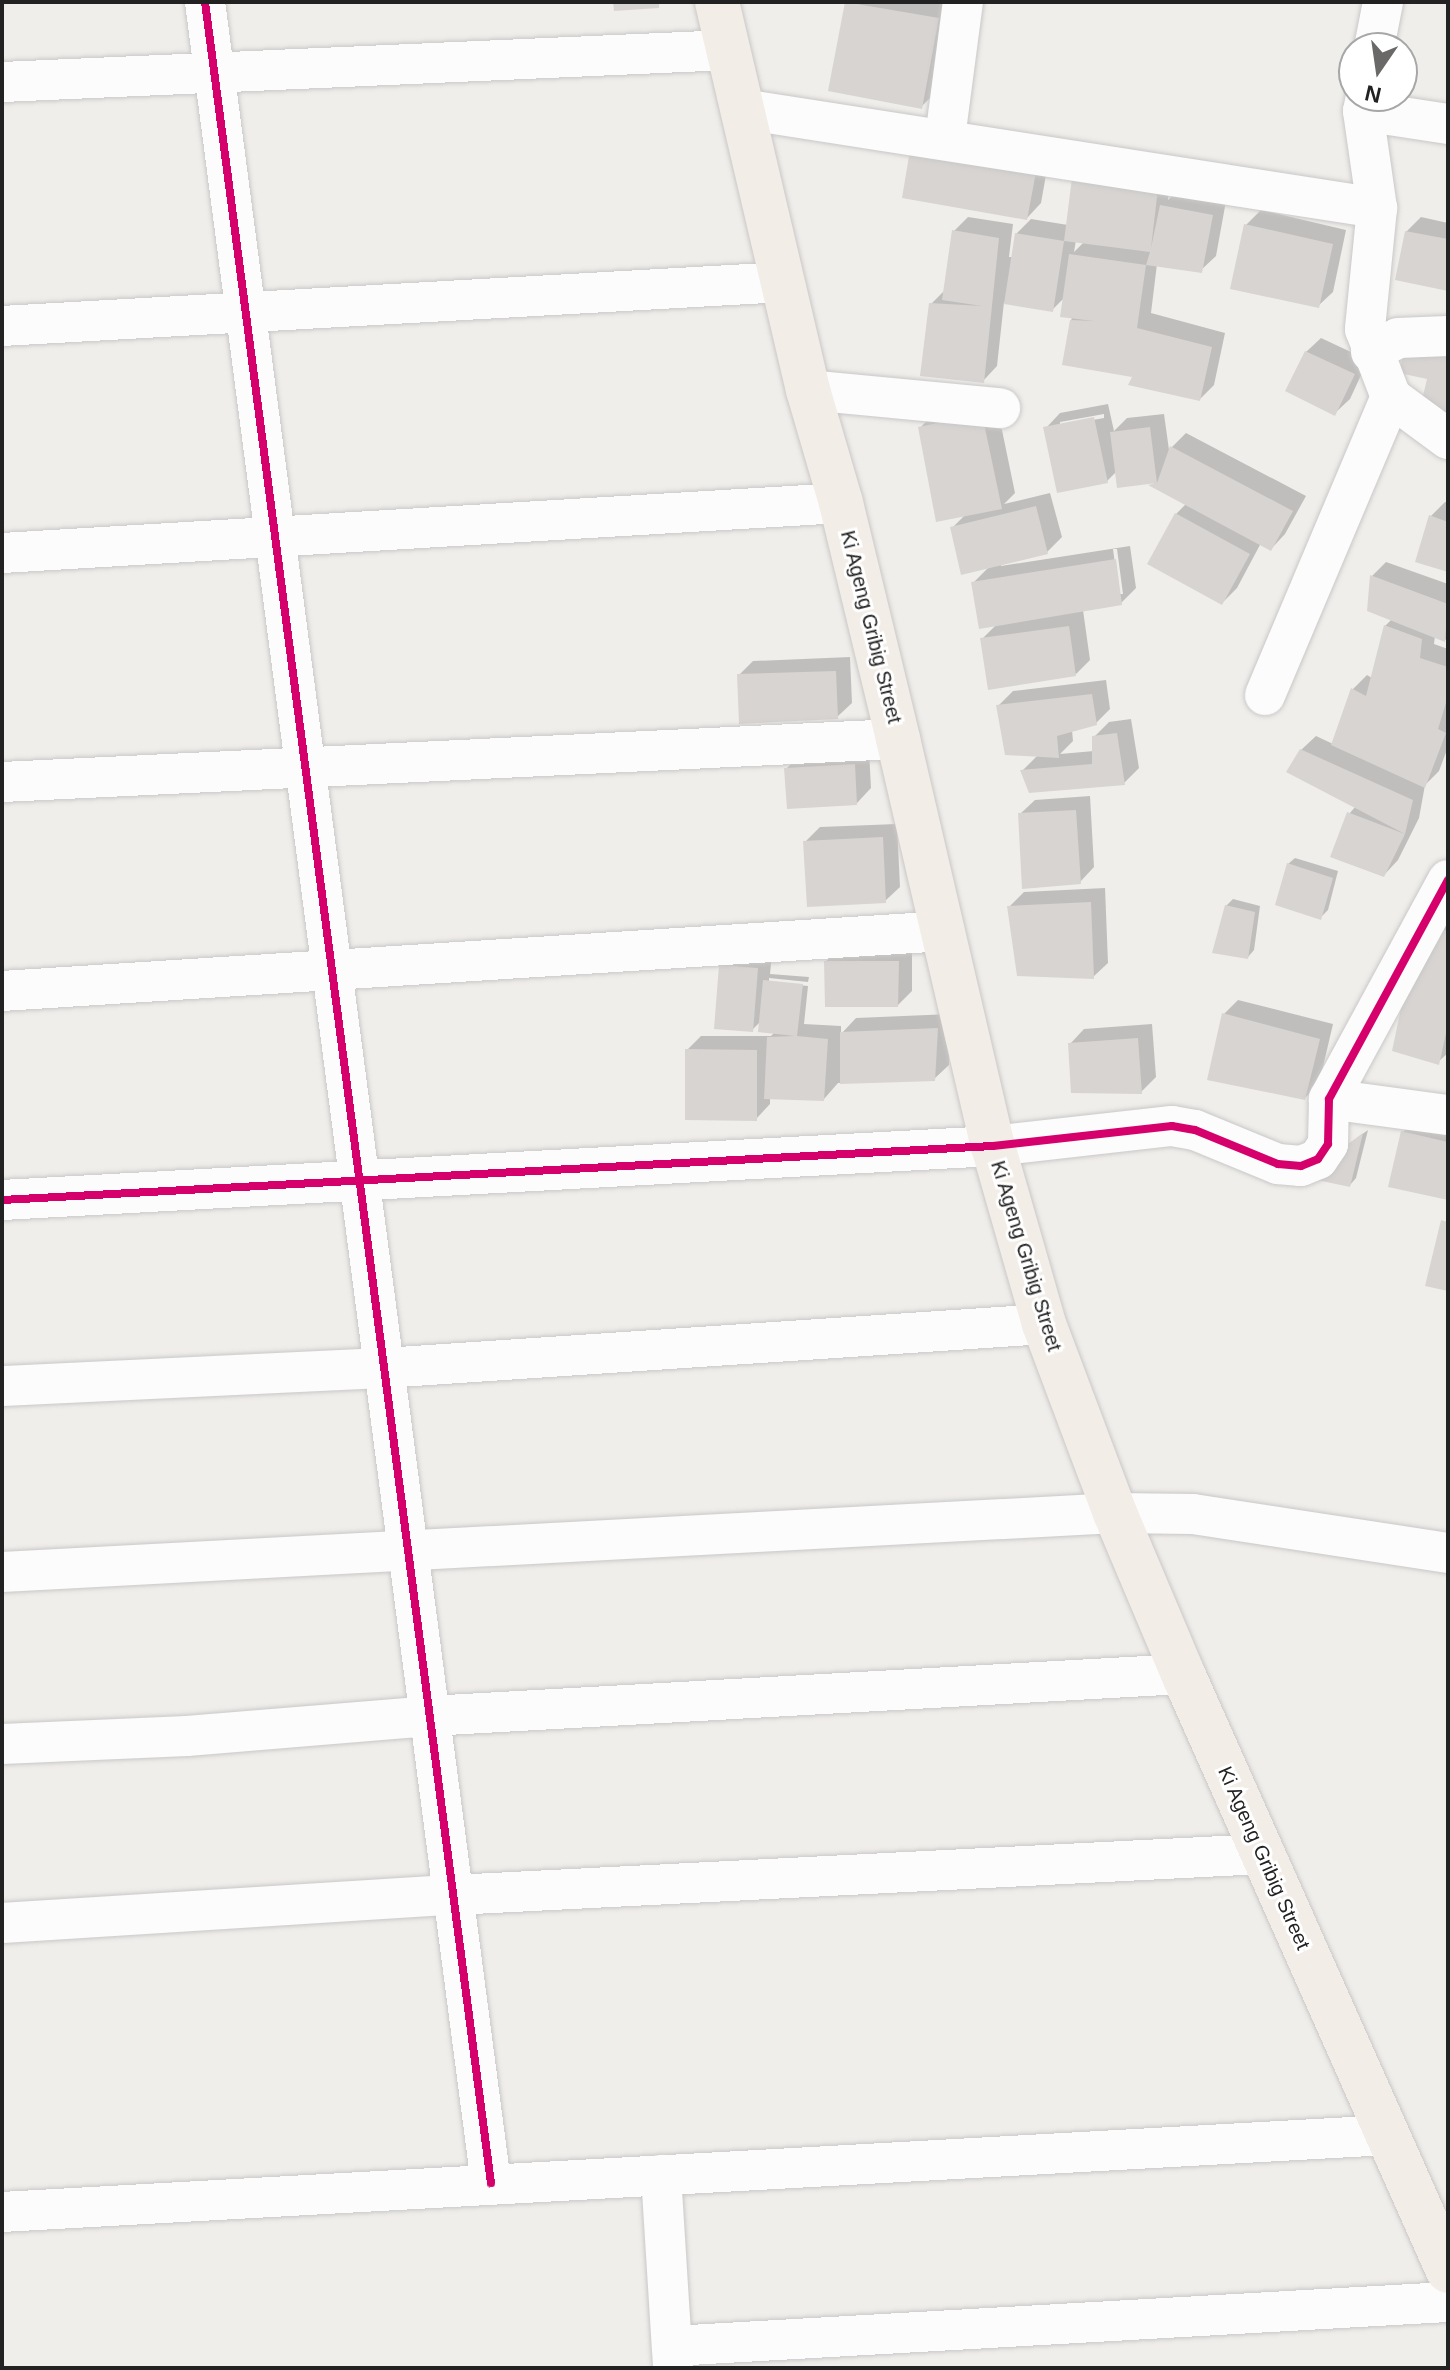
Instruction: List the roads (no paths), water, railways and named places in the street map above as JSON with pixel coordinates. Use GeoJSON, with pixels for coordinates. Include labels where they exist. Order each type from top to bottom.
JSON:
{"type":"FeatureCollection","features":[{"type":"Feature","properties":{"kind":"main road","name":"Ki Ageng Gribig Street"},"geometry":{"type":"LineString","coordinates":[[717,2],[808,390],[841,503],[898,739],[993,1146],[1044,1324],[1115,1513],[1183,1674],[1448,2271]]}},
{"type":"Feature","properties":{"kind":"street"},"geometry":{"type":"LineString","coordinates":[[205,2],[491,2183]]}},
{"type":"Feature","properties":{"kind":"street"},"geometry":{"type":"LineString","coordinates":[[945,138],[963,2]]}},
{"type":"Feature","properties":{"kind":"street"},"geometry":{"type":"LineString","coordinates":[[1377,32],[1383,2]]}},
{"type":"Feature","properties":{"kind":"street"},"geometry":{"type":"LineString","coordinates":[[2,82],[729,50]]}},
{"type":"Feature","properties":{"kind":"street"},"geometry":{"type":"LineString","coordinates":[[742,109],[945,138],[1377,208]]}},
{"type":"Feature","properties":{"kind":"street"},"geometry":{"type":"LineString","coordinates":[[1365,112],[1377,208],[1365,305],[1371,352],[1391,397],[1448,439]]}},
{"type":"Feature","properties":{"kind":"street"},"geometry":{"type":"LineString","coordinates":[[1398,112],[1448,124]]}},
{"type":"Feature","properties":{"kind":"street"},"geometry":{"type":"LineString","coordinates":[[2,326],[783,282]]}},
{"type":"Feature","properties":{"kind":"street"},"geometry":{"type":"LineString","coordinates":[[1371,352],[1398,338],[1448,336]]}},
{"type":"Feature","properties":{"kind":"street"},"geometry":{"type":"LineString","coordinates":[[808,390],[1000,408]]}},
{"type":"Feature","properties":{"kind":"street"},"geometry":{"type":"LineString","coordinates":[[1265,695],[1391,397]]}},
{"type":"Feature","properties":{"kind":"street"},"geometry":{"type":"LineString","coordinates":[[2,553],[841,503]]}},
{"type":"Feature","properties":{"kind":"street"},"geometry":{"type":"LineString","coordinates":[[2,782],[898,739]]}},
{"type":"Feature","properties":{"kind":"street"},"geometry":{"type":"LineString","coordinates":[[2,1200],[993,1146],[1172,1126],[1195,1130],[1278,1164],[1301,1166],[1318,1159],[1328,1144],[1329,1099],[1448,880]]}},
{"type":"Feature","properties":{"kind":"street"},"geometry":{"type":"LineString","coordinates":[[2,991],[944,931]]}},
{"type":"Feature","properties":{"kind":"street"},"geometry":{"type":"LineString","coordinates":[[1329,1099],[1448,1115]]}},
{"type":"Feature","properties":{"kind":"street"},"geometry":{"type":"LineString","coordinates":[[2,1386],[384,1368],[1044,1324]]}},
{"type":"Feature","properties":{"kind":"street"},"geometry":{"type":"LineString","coordinates":[[2,1572],[1115,1513],[1193,1514],[1448,1553]]}},
{"type":"Feature","properties":{"kind":"street"},"geometry":{"type":"LineString","coordinates":[[2,1744],[187,1736],[429,1716],[1183,1674]]}},
{"type":"Feature","properties":{"kind":"street"},"geometry":{"type":"LineString","coordinates":[[2,1923],[453,1895],[1262,1854]]}},
{"type":"Feature","properties":{"kind":"street"},"geometry":{"type":"LineString","coordinates":[[2,2212],[1389,2135]]}},
{"type":"Feature","properties":{"kind":"street"},"geometry":{"type":"LineString","coordinates":[[661,2175],[672,2357],[1448,2302]]}}]}
